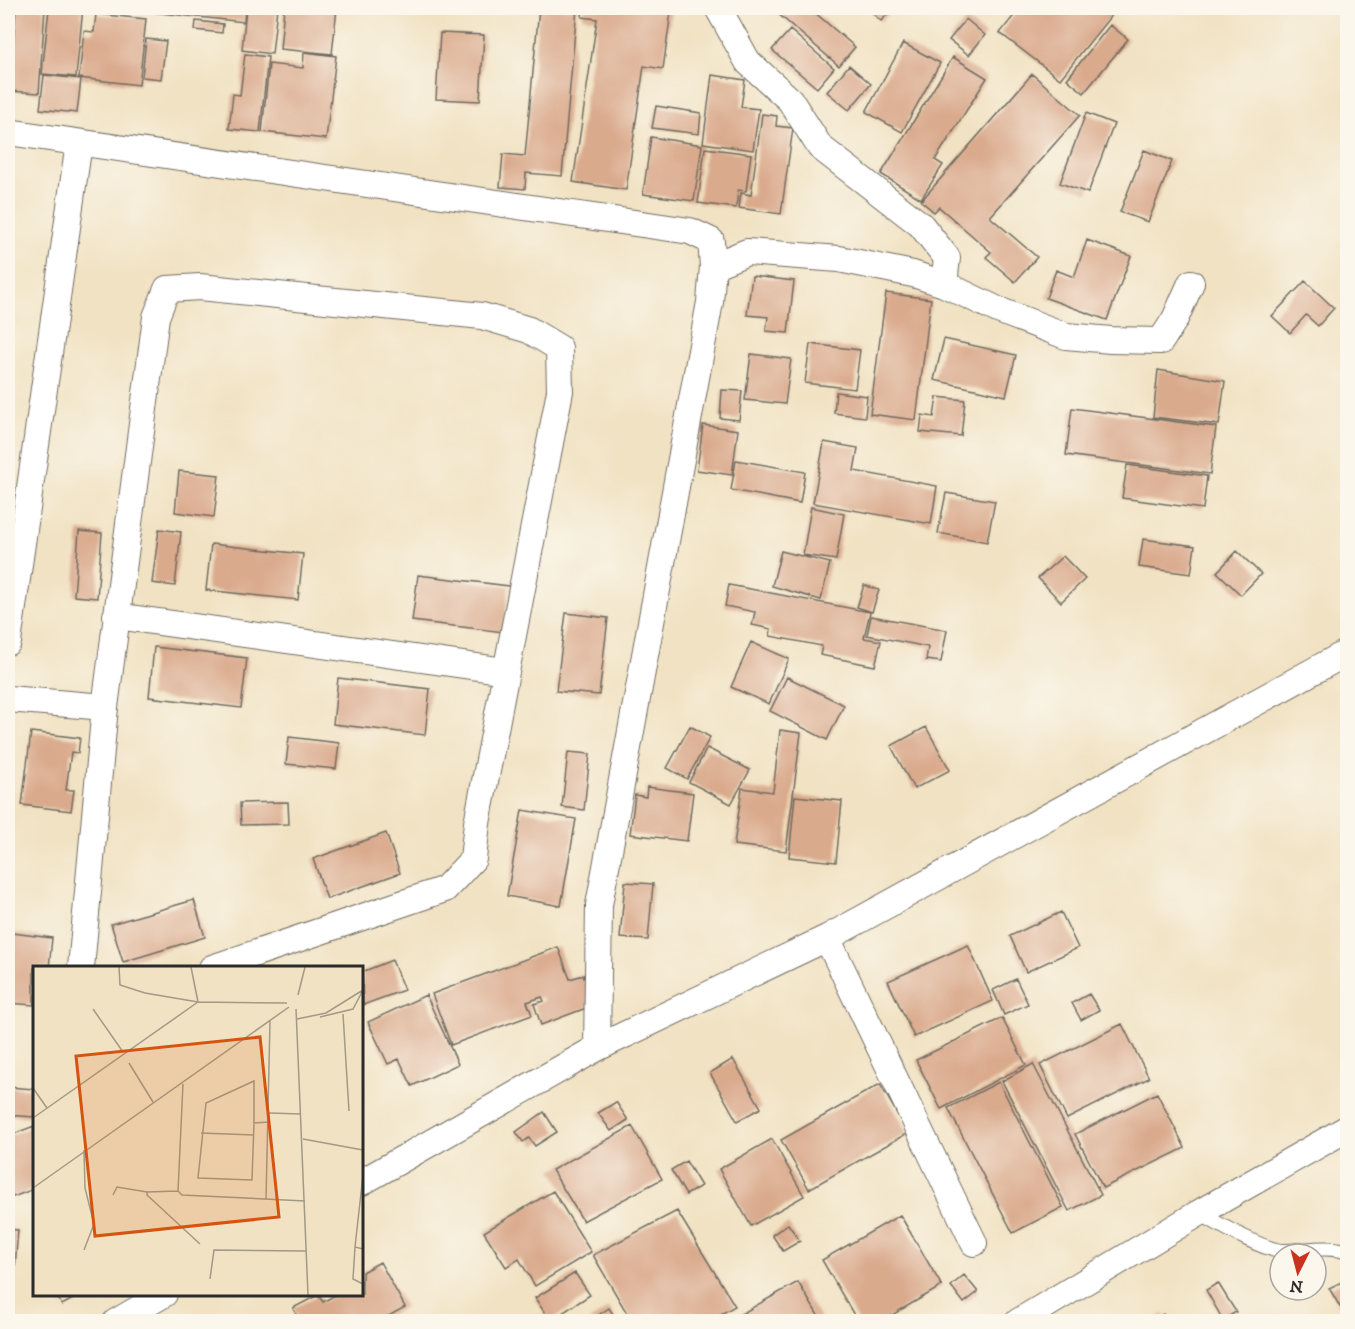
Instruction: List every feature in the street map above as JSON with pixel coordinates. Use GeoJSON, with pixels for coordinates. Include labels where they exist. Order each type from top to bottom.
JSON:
{"type":"FeatureCollection","features":[{"type":"Feature","properties":{"kind":"street"},"geometry":{"type":"LineString","coordinates":[[718,8],[748,62],[790,100],[820,147],[921,225],[947,258],[944,284]]}},
{"type":"Feature","properties":{"kind":"street"},"geometry":{"type":"LineString","coordinates":[[8,132],[690,231],[711,241],[713,266],[710,302],[599,905],[597,1048]]}},
{"type":"Feature","properties":{"kind":"street"},"geometry":{"type":"LineString","coordinates":[[8,642],[80,143]]}},
{"type":"Feature","properties":{"kind":"street"},"geometry":{"type":"LineString","coordinates":[[713,266],[747,252],[839,259],[913,274],[944,284],[998,310],[1066,336],[1111,340],[1161,341],[1175,319],[1191,283]]}},
{"type":"Feature","properties":{"kind":"street"},"geometry":{"type":"LineString","coordinates":[[81,966],[105,707],[116,616],[156,317],[167,289],[200,287],[482,316],[529,330],[559,348],[560,391],[477,823],[473,859],[445,889],[218,966]]}},
{"type":"Feature","properties":{"kind":"street"},"geometry":{"type":"LineString","coordinates":[[116,616],[506,671]]}},
{"type":"Feature","properties":{"kind":"street"},"geometry":{"type":"LineString","coordinates":[[363,1181],[597,1048],[827,938],[1347,652]]}},
{"type":"Feature","properties":{"kind":"street"},"geometry":{"type":"LineString","coordinates":[[8,699],[105,707]]}},
{"type":"Feature","properties":{"kind":"street"},"geometry":{"type":"LineString","coordinates":[[827,938],[974,1243]]}},
{"type":"Feature","properties":{"kind":"street"},"geometry":{"type":"LineString","coordinates":[[1018,1322],[1199,1212],[1347,1128]]}},
{"type":"Feature","properties":{"kind":"street"},"geometry":{"type":"LineString","coordinates":[[116,1322],[161,1296]]}},
{"type":"Feature","properties":{"kind":"lane"},"geometry":{"type":"LineString","coordinates":[[1199,1212],[1236,1234],[1281,1251],[1309,1248],[1347,1252]]}},
{"type":"Feature","properties":{"kind":"building"},"geometry":{"type":"Polygon","coordinates":[[[8,8],[12,8],[9,43],[8,43],[8,8]]]}},
{"type":"Feature","properties":{"kind":"building"},"geometry":{"type":"Polygon","coordinates":[[[16,8],[45,8],[39,93],[9,91],[16,8]]]}},
{"type":"Feature","properties":{"kind":"building"},"geometry":{"type":"Polygon","coordinates":[[[49,8],[83,8],[76,77],[42,74],[49,8]]]}},
{"type":"Feature","properties":{"kind":"building"},"geometry":{"type":"Polygon","coordinates":[[[152,8],[245,8],[244,22],[152,12],[152,8]]]}},
{"type":"Feature","properties":{"kind":"building"},"geometry":{"type":"Polygon","coordinates":[[[246,8],[277,8],[272,54],[242,50],[246,8]]]}},
{"type":"Feature","properties":{"kind":"building"},"geometry":{"type":"Polygon","coordinates":[[[284,8],[337,8],[332,54],[280,49],[284,8]]]}},
{"type":"Feature","properties":{"kind":"building"},"geometry":{"type":"Polygon","coordinates":[[[539,8],[577,8],[562,176],[526,173],[525,189],[500,187],[503,154],[525,156],[539,8]]]}},
{"type":"Feature","properties":{"kind":"building"},"geometry":{"type":"Polygon","coordinates":[[[583,8],[639,8],[671,12],[663,69],[644,66],[626,190],[573,182],[597,19],[582,17],[583,8]]]}},
{"type":"Feature","properties":{"kind":"building"},"geometry":{"type":"Polygon","coordinates":[[[780,8],[816,8],[813,11],[855,47],[839,66],[776,12],[780,8]]]}},
{"type":"Feature","properties":{"kind":"building"},"geometry":{"type":"Polygon","coordinates":[[[867,8],[894,8],[881,21],[867,8]]]}},
{"type":"Feature","properties":{"kind":"building"},"geometry":{"type":"Polygon","coordinates":[[[1020,8],[1108,8],[1114,12],[1060,79],[1000,33],[1020,8]]]}},
{"type":"Feature","properties":{"kind":"building"},"geometry":{"type":"Polygon","coordinates":[[[96,14],[146,19],[139,85],[79,78],[84,31],[94,32],[96,14]]]}},
{"type":"Feature","properties":{"kind":"building"},"geometry":{"type":"Polygon","coordinates":[[[966,19],[985,35],[969,55],[949,40],[966,19]]]}},
{"type":"Feature","properties":{"kind":"building"},"geometry":{"type":"Polygon","coordinates":[[[196,21],[223,24],[222,33],[195,30],[196,21]]]}},
{"type":"Feature","properties":{"kind":"building"},"geometry":{"type":"Polygon","coordinates":[[[1110,25],[1128,39],[1084,93],[1067,79],[1110,25]]]}},
{"type":"Feature","properties":{"kind":"building"},"geometry":{"type":"Polygon","coordinates":[[[790,30],[834,68],[817,88],[772,50],[790,30]]]}},
{"type":"Feature","properties":{"kind":"building"},"geometry":{"type":"Polygon","coordinates":[[[440,33],[484,35],[480,101],[436,99],[440,33]]]}},
{"type":"Feature","properties":{"kind":"building"},"geometry":{"type":"Polygon","coordinates":[[[146,39],[166,41],[161,79],[142,77],[146,39]]]}},
{"type":"Feature","properties":{"kind":"building"},"geometry":{"type":"Polygon","coordinates":[[[903,43],[940,63],[902,132],[866,112],[903,43]]]}},
{"type":"Feature","properties":{"kind":"building"},"geometry":{"type":"Polygon","coordinates":[[[304,52],[336,56],[326,139],[262,132],[269,64],[303,68],[304,52]]]}},
{"type":"Feature","properties":{"kind":"building"},"geometry":{"type":"Polygon","coordinates":[[[245,54],[268,57],[260,132],[229,129],[233,94],[240,95],[245,54]]]}},
{"type":"Feature","properties":{"kind":"building"},"geometry":{"type":"Polygon","coordinates":[[[953,57],[987,78],[935,160],[943,165],[921,199],[881,174],[953,57]]]}},
{"type":"Feature","properties":{"kind":"building"},"geometry":{"type":"Polygon","coordinates":[[[849,65],[871,84],[849,110],[827,92],[849,65]]]}},
{"type":"Feature","properties":{"kind":"building"},"geometry":{"type":"Polygon","coordinates":[[[1032,74],[1080,115],[990,217],[1037,257],[1015,282],[986,257],[991,252],[939,207],[934,212],[921,201],[1032,74]]]}},
{"type":"Feature","properties":{"kind":"building"},"geometry":{"type":"Polygon","coordinates":[[[44,75],[81,79],[77,113],[40,109],[44,75]]]}},
{"type":"Feature","properties":{"kind":"building"},"geometry":{"type":"Polygon","coordinates":[[[712,75],[745,80],[741,107],[759,109],[753,150],[703,143],[712,75]]]}},
{"type":"Feature","properties":{"kind":"building"},"geometry":{"type":"Polygon","coordinates":[[[656,106],[701,113],[699,134],[652,128],[656,106]]]}},
{"type":"Feature","properties":{"kind":"building"},"geometry":{"type":"Polygon","coordinates":[[[1086,113],[1114,124],[1088,193],[1060,183],[1086,113]]]}},
{"type":"Feature","properties":{"kind":"building"},"geometry":{"type":"Polygon","coordinates":[[[762,114],[777,116],[776,126],[793,128],[781,214],[739,208],[741,193],[751,195],[762,114]]]}},
{"type":"Feature","properties":{"kind":"building"},"geometry":{"type":"Polygon","coordinates":[[[651,137],[702,145],[694,201],[643,194],[651,137]]]}},
{"type":"Feature","properties":{"kind":"building"},"geometry":{"type":"Polygon","coordinates":[[[705,148],[751,154],[746,191],[738,190],[736,208],[698,203],[705,148]]]}},
{"type":"Feature","properties":{"kind":"building"},"geometry":{"type":"Polygon","coordinates":[[[1144,150],[1172,161],[1148,222],[1120,212],[1144,150]]]}},
{"type":"Feature","properties":{"kind":"building"},"geometry":{"type":"Polygon","coordinates":[[[8,203],[11,204],[9,225],[8,225],[8,203]]]}},
{"type":"Feature","properties":{"kind":"building"},"geometry":{"type":"Polygon","coordinates":[[[1087,240],[1131,256],[1107,320],[1046,298],[1056,270],[1074,277],[1087,240]]]}},
{"type":"Feature","properties":{"kind":"building"},"geometry":{"type":"Polygon","coordinates":[[[752,276],[794,281],[788,333],[766,331],[768,317],[747,315],[752,276]]]}},
{"type":"Feature","properties":{"kind":"building"},"geometry":{"type":"Polygon","coordinates":[[[1305,281],[1334,308],[1318,326],[1306,315],[1290,333],[1272,316],[1305,281]]]}},
{"type":"Feature","properties":{"kind":"building"},"geometry":{"type":"Polygon","coordinates":[[[886,293],[931,299],[916,420],[870,414],[886,293]]]}},
{"type":"Feature","properties":{"kind":"building"},"geometry":{"type":"Polygon","coordinates":[[[944,339],[1016,355],[1006,396],[934,380],[944,339]]]}},
{"type":"Feature","properties":{"kind":"building"},"geometry":{"type":"Polygon","coordinates":[[[810,344],[860,350],[855,389],[805,383],[810,344]]]}},
{"type":"Feature","properties":{"kind":"building"},"geometry":{"type":"Polygon","coordinates":[[[751,354],[791,359],[785,404],[745,400],[751,354]]]}},
{"type":"Feature","properties":{"kind":"building"},"geometry":{"type":"Polygon","coordinates":[[[1158,370],[1225,381],[1219,425],[1153,417],[1158,370]]]}},
{"type":"Feature","properties":{"kind":"building"},"geometry":{"type":"Polygon","coordinates":[[[722,390],[742,391],[739,420],[720,418],[722,390]]]}},
{"type":"Feature","properties":{"kind":"building"},"geometry":{"type":"Polygon","coordinates":[[[836,392],[867,396],[865,417],[834,413],[836,392]]]}},
{"type":"Feature","properties":{"kind":"building"},"geometry":{"type":"Polygon","coordinates":[[[937,397],[965,400],[961,436],[920,432],[922,415],[934,417],[937,397]]]}},
{"type":"Feature","properties":{"kind":"building"},"geometry":{"type":"Polygon","coordinates":[[[1072,408],[1216,427],[1210,474],[1066,455],[1072,408]]]}},
{"type":"Feature","properties":{"kind":"building"},"geometry":{"type":"Polygon","coordinates":[[[703,425],[738,430],[732,475],[697,470],[703,425]]]}},
{"type":"Feature","properties":{"kind":"building"},"geometry":{"type":"Polygon","coordinates":[[[824,442],[858,448],[854,471],[937,486],[931,524],[813,503],[824,442]]]}},
{"type":"Feature","properties":{"kind":"building"},"geometry":{"type":"Polygon","coordinates":[[[736,460],[805,472],[800,503],[731,490],[736,460]]]}},
{"type":"Feature","properties":{"kind":"building"},"geometry":{"type":"Polygon","coordinates":[[[1127,465],[1207,476],[1203,509],[1122,498],[1127,465]]]}},
{"type":"Feature","properties":{"kind":"building"},"geometry":{"type":"Polygon","coordinates":[[[179,471],[219,475],[214,517],[175,512],[179,471]]]}},
{"type":"Feature","properties":{"kind":"building"},"geometry":{"type":"Polygon","coordinates":[[[946,493],[995,501],[987,542],[938,533],[946,493]]]}},
{"type":"Feature","properties":{"kind":"building"},"geometry":{"type":"Polygon","coordinates":[[[811,507],[844,514],[836,560],[803,555],[811,507]]]}},
{"type":"Feature","properties":{"kind":"building"},"geometry":{"type":"Polygon","coordinates":[[[159,529],[181,532],[175,586],[152,583],[159,529]]]}},
{"type":"Feature","properties":{"kind":"building"},"geometry":{"type":"Polygon","coordinates":[[[79,531],[102,533],[97,598],[74,596],[79,531]]]}},
{"type":"Feature","properties":{"kind":"building"},"geometry":{"type":"Polygon","coordinates":[[[1143,539],[1195,546],[1191,574],[1139,567],[1143,539]]]}},
{"type":"Feature","properties":{"kind":"building"},"geometry":{"type":"Polygon","coordinates":[[[211,544],[303,554],[298,600],[206,590],[211,544]]]}},
{"type":"Feature","properties":{"kind":"building"},"geometry":{"type":"Polygon","coordinates":[[[781,551],[830,563],[821,600],[772,586],[781,551]]]}},
{"type":"Feature","properties":{"kind":"building"},"geometry":{"type":"Polygon","coordinates":[[[1237,551],[1261,574],[1241,595],[1217,572],[1237,551]]]}},
{"type":"Feature","properties":{"kind":"building"},"geometry":{"type":"Polygon","coordinates":[[[1063,556],[1085,579],[1061,602],[1038,578],[1063,556]]]}},
{"type":"Feature","properties":{"kind":"building"},"geometry":{"type":"Polygon","coordinates":[[[418,575],[509,586],[504,632],[412,621],[418,575]]]}},
{"type":"Feature","properties":{"kind":"building"},"geometry":{"type":"Polygon","coordinates":[[[729,585],[870,612],[864,638],[881,641],[875,666],[820,655],[822,646],[770,636],[771,629],[752,625],[755,612],[725,606],[729,585]]]}},
{"type":"Feature","properties":{"kind":"building"},"geometry":{"type":"Polygon","coordinates":[[[864,585],[879,590],[872,612],[857,607],[864,585]]]}},
{"type":"Feature","properties":{"kind":"building"},"geometry":{"type":"Polygon","coordinates":[[[566,613],[608,618],[599,695],[556,691],[566,613]]]}},
{"type":"Feature","properties":{"kind":"building"},"geometry":{"type":"Polygon","coordinates":[[[871,616],[947,630],[941,662],[926,660],[928,647],[867,635],[871,616]]]}},
{"type":"Feature","properties":{"kind":"building"},"geometry":{"type":"Polygon","coordinates":[[[751,642],[789,659],[769,704],[731,687],[751,642]]]}},
{"type":"Feature","properties":{"kind":"building"},"geometry":{"type":"Polygon","coordinates":[[[154,647],[247,658],[241,708],[149,697],[154,647]]]}},
{"type":"Feature","properties":{"kind":"building"},"geometry":{"type":"Polygon","coordinates":[[[787,677],[844,705],[827,740],[770,711],[787,677]]]}},
{"type":"Feature","properties":{"kind":"building"},"geometry":{"type":"Polygon","coordinates":[[[338,678],[430,689],[425,735],[333,724],[338,678]]]}},
{"type":"Feature","properties":{"kind":"building"},"geometry":{"type":"Polygon","coordinates":[[[690,726],[710,737],[687,779],[667,768],[690,726]]]}},
{"type":"Feature","properties":{"kind":"building"},"geometry":{"type":"Polygon","coordinates":[[[926,727],[950,770],[914,789],[891,746],[926,727]]]}},
{"type":"Feature","properties":{"kind":"building"},"geometry":{"type":"Polygon","coordinates":[[[780,730],[801,733],[786,851],[734,845],[742,788],[773,792],[780,730]]]}},
{"type":"Feature","properties":{"kind":"building"},"geometry":{"type":"Polygon","coordinates":[[[31,732],[80,738],[78,753],[71,752],[66,790],[74,790],[71,811],[22,805],[31,732]]]}},
{"type":"Feature","properties":{"kind":"building"},"geometry":{"type":"Polygon","coordinates":[[[289,737],[339,743],[336,769],[286,764],[289,737]]]}},
{"type":"Feature","properties":{"kind":"building"},"geometry":{"type":"Polygon","coordinates":[[[707,748],[750,770],[731,804],[689,782],[707,748]]]}},
{"type":"Feature","properties":{"kind":"building"},"geometry":{"type":"Polygon","coordinates":[[[568,752],[590,754],[584,810],[562,807],[568,752]]]}},
{"type":"Feature","properties":{"kind":"building"},"geometry":{"type":"Polygon","coordinates":[[[647,787],[693,793],[687,841],[630,834],[635,795],[646,797],[647,787]]]}},
{"type":"Feature","properties":{"kind":"building"},"geometry":{"type":"Polygon","coordinates":[[[795,796],[842,801],[836,862],[789,857],[795,796]]]}},
{"type":"Feature","properties":{"kind":"building"},"geometry":{"type":"Polygon","coordinates":[[[288,802],[289,824],[241,825],[240,803],[288,802]]]}},
{"type":"Feature","properties":{"kind":"building"},"geometry":{"type":"Polygon","coordinates":[[[522,810],[576,819],[561,906],[507,896],[522,810]]]}},
{"type":"Feature","properties":{"kind":"building"},"geometry":{"type":"Polygon","coordinates":[[[386,833],[400,873],[327,899],[313,859],[386,833]]]}},
{"type":"Feature","properties":{"kind":"building"},"geometry":{"type":"Polygon","coordinates":[[[625,882],[653,884],[648,940],[620,938],[625,882]]]}},
{"type":"Feature","properties":{"kind":"building"},"geometry":{"type":"Polygon","coordinates":[[[194,900],[205,937],[123,962],[111,924],[194,900]]]}},
{"type":"Feature","properties":{"kind":"building"},"geometry":{"type":"Polygon","coordinates":[[[1061,912],[1078,948],[1026,972],[1010,936],[1061,912]]]}},
{"type":"Feature","properties":{"kind":"building"},"geometry":{"type":"Polygon","coordinates":[[[12,933],[52,938],[49,966],[33,966],[33,1005],[8,1003],[8,967],[12,933]]]}},
{"type":"Feature","properties":{"kind":"building"},"geometry":{"type":"Polygon","coordinates":[[[968,945],[993,1001],[914,1037],[888,981],[968,945]]]}},
{"type":"Feature","properties":{"kind":"building"},"geometry":{"type":"Polygon","coordinates":[[[558,947],[570,979],[583,975],[594,1005],[541,1025],[534,1004],[544,1001],[542,997],[527,1002],[532,1015],[451,1045],[432,994],[558,947]]]}},
{"type":"Feature","properties":{"kind":"building"},"geometry":{"type":"Polygon","coordinates":[[[392,960],[404,990],[363,1005],[363,972],[392,960]]]}},
{"type":"Feature","properties":{"kind":"building"},"geometry":{"type":"Polygon","coordinates":[[[1016,979],[1028,1004],[1004,1015],[993,990],[1016,979]]]}},
{"type":"Feature","properties":{"kind":"building"},"geometry":{"type":"Polygon","coordinates":[[[1089,994],[1099,1010],[1081,1020],[1072,1003],[1089,994]]]}},
{"type":"Feature","properties":{"kind":"building"},"geometry":{"type":"Polygon","coordinates":[[[426,995],[458,1064],[412,1086],[399,1059],[388,1064],[368,1022],[426,995]]]}},
{"type":"Feature","properties":{"kind":"building"},"geometry":{"type":"Polygon","coordinates":[[[1002,1018],[1026,1065],[941,1109],[916,1060],[1002,1018]]]}},
{"type":"Feature","properties":{"kind":"building"},"geometry":{"type":"Polygon","coordinates":[[[1122,1024],[1149,1078],[1067,1119],[1040,1065],[1122,1024]]]}},
{"type":"Feature","properties":{"kind":"building"},"geometry":{"type":"Polygon","coordinates":[[[733,1059],[761,1108],[737,1121],[710,1073],[733,1059]]]}},
{"type":"Feature","properties":{"kind":"building"},"geometry":{"type":"Polygon","coordinates":[[[1033,1064],[1101,1195],[1069,1211],[1002,1081],[1033,1064]]]}},
{"type":"Feature","properties":{"kind":"building"},"geometry":{"type":"Polygon","coordinates":[[[999,1082],[1063,1207],[1013,1233],[948,1108],[999,1082]]]}},
{"type":"Feature","properties":{"kind":"building"},"geometry":{"type":"Polygon","coordinates":[[[880,1084],[908,1133],[809,1189],[781,1140],[880,1084]]]}},
{"type":"Feature","properties":{"kind":"building"},"geometry":{"type":"Polygon","coordinates":[[[8,1087],[33,1089],[33,1117],[8,1115],[8,1087]]]}},
{"type":"Feature","properties":{"kind":"building"},"geometry":{"type":"Polygon","coordinates":[[[1157,1093],[1185,1148],[1103,1188],[1075,1134],[1157,1093]]]}},
{"type":"Feature","properties":{"kind":"building"},"geometry":{"type":"Polygon","coordinates":[[[616,1102],[628,1120],[611,1131],[598,1113],[616,1102]]]}},
{"type":"Feature","properties":{"kind":"building"},"geometry":{"type":"Polygon","coordinates":[[[544,1112],[557,1132],[535,1146],[529,1138],[523,1142],[516,1132],[544,1112]]]}},
{"type":"Feature","properties":{"kind":"building"},"geometry":{"type":"Polygon","coordinates":[[[33,1126],[33,1189],[13,1197],[8,1182],[8,1136],[33,1126]]]}},
{"type":"Feature","properties":{"kind":"building"},"geometry":{"type":"Polygon","coordinates":[[[632,1126],[662,1179],[583,1221],[552,1170],[632,1126]]]}},
{"type":"Feature","properties":{"kind":"building"},"geometry":{"type":"Polygon","coordinates":[[[772,1139],[804,1196],[751,1226],[719,1169],[772,1139]]]}},
{"type":"Feature","properties":{"kind":"building"},"geometry":{"type":"Polygon","coordinates":[[[686,1161],[701,1186],[686,1195],[671,1170],[686,1161]]]}},
{"type":"Feature","properties":{"kind":"building"},"geometry":{"type":"Polygon","coordinates":[[[553,1191],[591,1252],[535,1286],[519,1259],[506,1267],[484,1232],[553,1191]]]}},
{"type":"Feature","properties":{"kind":"building"},"geometry":{"type":"Polygon","coordinates":[[[677,1211],[735,1306],[707,1322],[632,1322],[593,1255],[677,1211]]]}},
{"type":"Feature","properties":{"kind":"building"},"geometry":{"type":"Polygon","coordinates":[[[900,1215],[942,1286],[880,1322],[858,1322],[822,1260],[900,1215]]]}},
{"type":"Feature","properties":{"kind":"building"},"geometry":{"type":"Polygon","coordinates":[[[788,1224],[800,1241],[783,1251],[772,1235],[788,1224]]]}},
{"type":"Feature","properties":{"kind":"building"},"geometry":{"type":"Polygon","coordinates":[[[8,1229],[18,1230],[13,1293],[8,1293],[8,1229]]]}},
{"type":"Feature","properties":{"kind":"building"},"geometry":{"type":"Polygon","coordinates":[[[380,1262],[405,1307],[378,1322],[300,1322],[293,1308],[316,1296],[323,1302],[334,1296],[363,1296],[363,1271],[380,1262]]]}},
{"type":"Feature","properties":{"kind":"building"},"geometry":{"type":"Polygon","coordinates":[[[575,1273],[590,1295],[550,1321],[535,1298],[575,1273]]]}},
{"type":"Feature","properties":{"kind":"building"},"geometry":{"type":"Polygon","coordinates":[[[964,1275],[978,1292],[964,1303],[951,1286],[964,1275]]]}},
{"type":"Feature","properties":{"kind":"building"},"geometry":{"type":"Polygon","coordinates":[[[1348,1279],[1348,1303],[1340,1307],[1329,1288],[1348,1279]]]}},
{"type":"Feature","properties":{"kind":"building"},"geometry":{"type":"Polygon","coordinates":[[[798,1282],[822,1322],[745,1322],[741,1314],[798,1282]]]}},
{"type":"Feature","properties":{"kind":"building"},"geometry":{"type":"Polygon","coordinates":[[[1218,1283],[1236,1312],[1223,1320],[1206,1290],[1218,1283]]]}},
{"type":"Feature","properties":{"kind":"building"},"geometry":{"type":"Polygon","coordinates":[[[57,1296],[78,1296],[62,1305],[57,1296]]]}},
{"type":"Feature","properties":{"kind":"building"},"geometry":{"type":"Polygon","coordinates":[[[609,1308],[618,1322],[588,1322],[609,1308]]]}},
{"type":"Feature","properties":{"kind":"building"},"geometry":{"type":"Polygon","coordinates":[[[1163,1314],[1167,1322],[1151,1322],[1163,1314]]]}}]}
